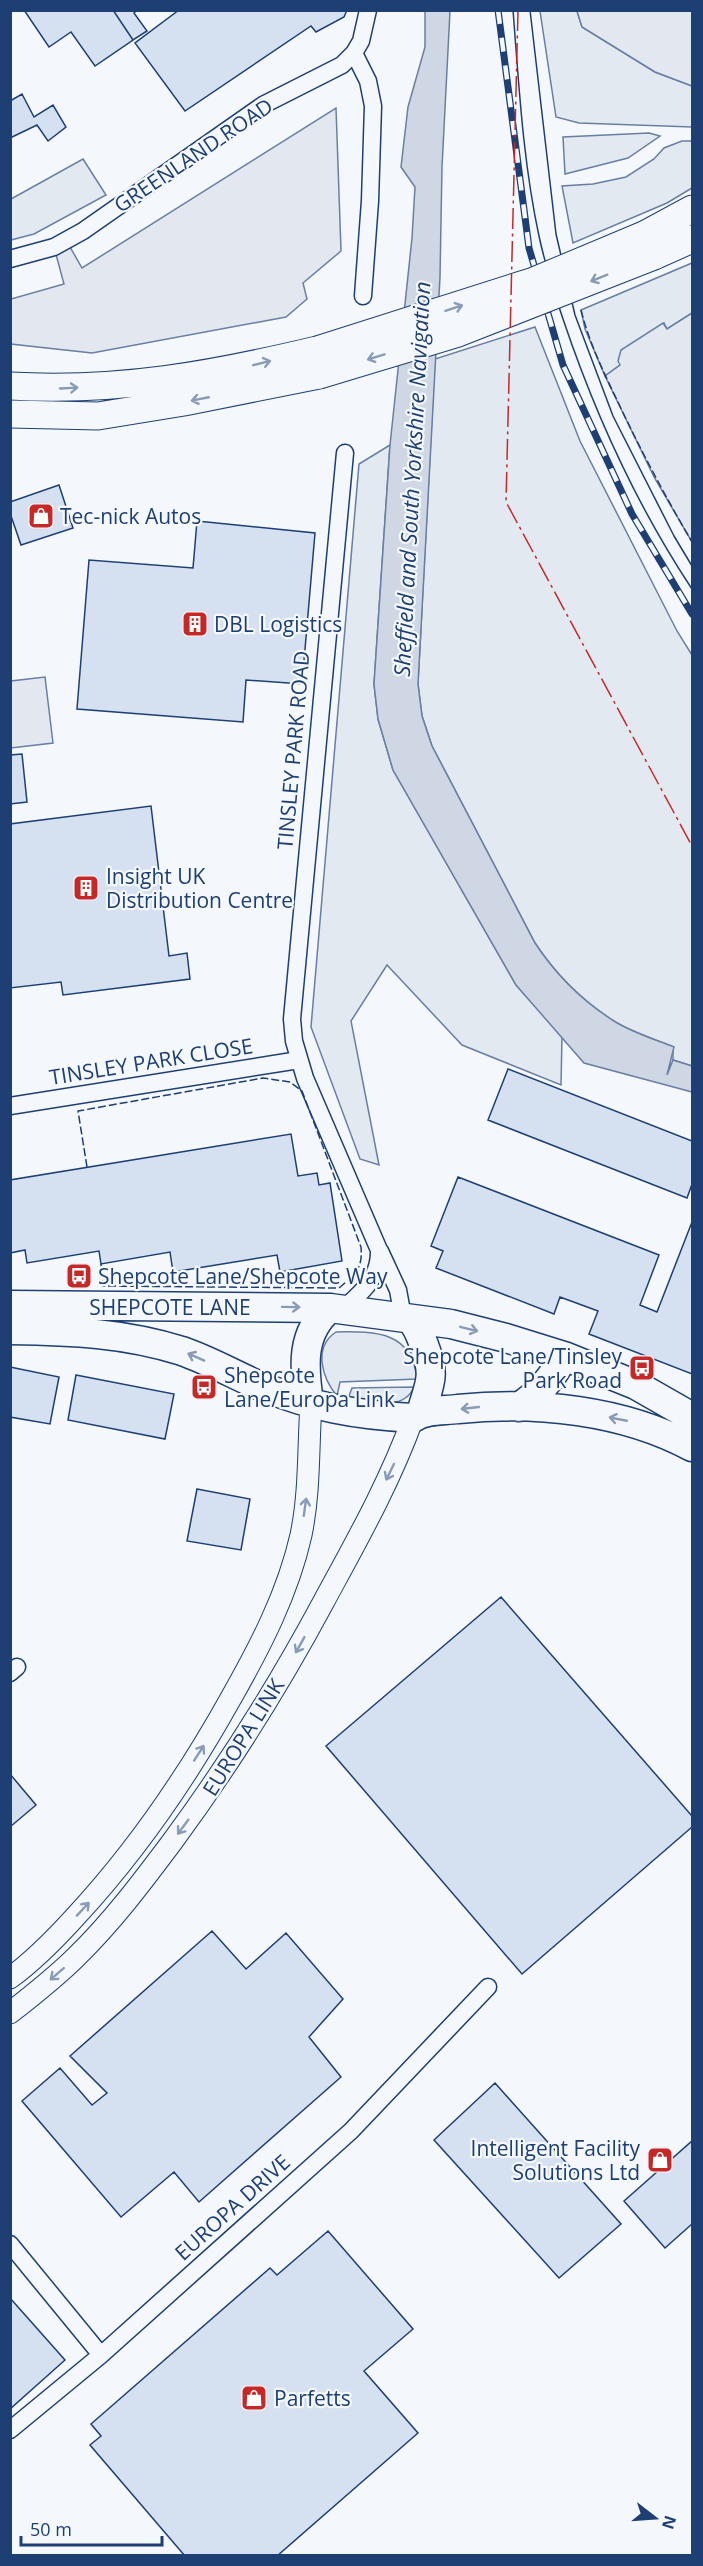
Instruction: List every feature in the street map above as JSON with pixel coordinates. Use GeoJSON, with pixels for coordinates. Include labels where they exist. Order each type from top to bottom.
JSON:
{"type":"FeatureCollection","features":[{"type":"Feature","properties":{"kind":"highway","name":"SHEPCOTE LANE"},"geometry":{"type":"LineString","coordinates":[[21,1318],[336,1308],[451,1324],[564,1356],[636,1385],[693,1417]]}},
{"type":"Feature","properties":{"kind":"highway"},"geometry":{"type":"LineString","coordinates":[[310,1403],[305,1352],[316,1322],[336,1308]]}},
{"type":"Feature","properties":{"kind":"highway","name":"SHEPCOTE LANE"},"geometry":{"type":"LineString","coordinates":[[21,1318],[152,1343],[184,1352],[259,1385],[310,1403],[352,1414],[417,1416],[476,1407],[519,1407],[578,1412],[627,1420],[674,1437],[693,1447]]}},
{"type":"Feature","properties":{"kind":"highway"},"geometry":{"type":"LineString","coordinates":[[407,1318],[417,1326],[432,1366],[432,1375],[417,1416]]}},
{"type":"Feature","properties":{"kind":"highway"},"geometry":{"type":"LineString","coordinates":[[519,1407],[536,1396],[564,1356]]}},
{"type":"Feature","properties":{"kind":"main road"},"geometry":{"type":"LineString","coordinates":[[10,414],[98,416],[184,402],[318,362],[458,333],[649,245],[693,209]]}},
{"type":"Feature","properties":{"kind":"main road"},"geometry":{"type":"LineString","coordinates":[[649,245],[693,239]]}},
{"type":"Feature","properties":{"kind":"main road"},"geometry":{"type":"LineString","coordinates":[[10,386],[62,388],[169,381],[244,367],[318,362]]}},
{"type":"Feature","properties":{"kind":"street","name":"GREENLAND ROAD"},"geometry":{"type":"LineString","coordinates":[[10,259],[54,247],[82,231],[263,105],[342,65],[354,53],[364,35],[368,10]]}},
{"type":"Feature","properties":{"kind":"street"},"geometry":{"type":"LineString","coordinates":[[354,53],[368,81],[373,106],[370,201],[363,296]]}},
{"type":"Feature","properties":{"kind":"street","name":"TINSLEY PARK ROAD"},"geometry":{"type":"LineString","coordinates":[[345,453],[292,1019],[299,1060],[398,1290],[407,1318]]}},
{"type":"Feature","properties":{"kind":"street","name":"TINSLEY PARK CLOSE"},"geometry":{"type":"LineString","coordinates":[[10,1106],[299,1060]]}},
{"type":"Feature","properties":{"kind":"street"},"geometry":{"type":"LineString","coordinates":[[336,1308],[370,1283],[378,1268],[379,1250]]}},
{"type":"Feature","properties":{"kind":"street","name":"EUROPA LINK"},"geometry":{"type":"LineString","coordinates":[[10,1978],[59,1934],[126,1860],[210,1735],[253,1659],[285,1586],[301,1535],[308,1482],[310,1403]]}},
{"type":"Feature","properties":{"kind":"street","name":"EUROPA LINK"},"geometry":{"type":"LineString","coordinates":[[10,2013],[75,1959],[95,1938],[159,1859],[218,1779],[296,1652],[335,1581],[417,1416]]}},
{"type":"Feature","properties":{"kind":"street","name":"EUROPA DRIVE"},"geometry":{"type":"LineString","coordinates":[[10,2430],[101,2355],[351,2131],[488,1987]]}},
{"type":"Feature","properties":{"kind":"street"},"geometry":{"type":"LineString","coordinates":[[10,2244],[101,2355]]}},
{"type":"Feature","properties":{"kind":"shaded area"},"geometry":{"type":"Polygon","coordinates":[[[540,11],[577,11],[582,27],[655,72],[692,86],[692,127],[579,123],[556,117],[540,11]]]}},
{"type":"Feature","properties":{"kind":"shaded area"},"geometry":{"type":"Polygon","coordinates":[[[577,11],[692,11],[692,86],[655,72],[582,27],[577,11]]]}},
{"type":"Feature","properties":{"kind":"shaded area"},"geometry":{"type":"Polygon","coordinates":[[[336,108],[341,251],[303,283],[307,299],[286,317],[92,353],[11,344],[11,299],[64,284],[54,247],[66,240],[82,268],[336,108]]]}},
{"type":"Feature","properties":{"kind":"shaded area"},"geometry":{"type":"Polygon","coordinates":[[[649,133],[660,136],[628,158],[565,174],[563,137],[649,133]]]}},
{"type":"Feature","properties":{"kind":"shaded area"},"geometry":{"type":"Polygon","coordinates":[[[682,141],[692,141],[692,188],[667,203],[573,243],[562,186],[593,184],[626,177],[654,159],[664,148],[682,141]]]}},
{"type":"Feature","properties":{"kind":"shaded area"},"geometry":{"type":"Polygon","coordinates":[[[83,159],[106,195],[34,234],[11,240],[11,199],[83,159]]]}},
{"type":"Feature","properties":{"kind":"shaded area"},"geometry":{"type":"Polygon","coordinates":[[[692,263],[692,313],[667,329],[664,323],[620,365],[605,376],[585,329],[581,310],[692,263]]]}},
{"type":"Feature","properties":{"kind":"shaded area"},"geometry":{"type":"Polygon","coordinates":[[[692,313],[692,542],[654,477],[605,376],[620,365],[618,361],[621,350],[663,323],[667,329],[692,313]]]}},
{"type":"Feature","properties":{"kind":"shaded area"},"geometry":{"type":"Polygon","coordinates":[[[535,327],[580,441],[677,631],[692,655],[692,1066],[673,1060],[673,1047],[627,1029],[601,1013],[580,996],[552,966],[535,943],[432,746],[422,716],[418,684],[435,359],[535,327]]]}},
{"type":"Feature","properties":{"kind":"shaded area"},"geometry":{"type":"Polygon","coordinates":[[[390,445],[374,684],[378,719],[393,770],[516,985],[562,1036],[561,1085],[462,1045],[387,965],[351,1021],[379,1165],[360,1159],[311,1027],[359,464],[390,445]]]}},
{"type":"Feature","properties":{"kind":"shaded area"},"geometry":{"type":"Polygon","coordinates":[[[45,677],[53,743],[11,748],[11,681],[45,677]]]}},
{"type":"Feature","properties":{"kind":"shaded area"},"geometry":{"type":"Polygon","coordinates":[[[336,1332],[378,1334],[400,1343],[414,1363],[417,1379],[340,1382],[337,1396],[322,1364],[324,1346],[336,1332]]]}},
{"type":"Feature","properties":{"kind":"shaded area"},"geometry":{"type":"Polygon","coordinates":[[[414,1387],[409,1395],[394,1403],[375,1404],[347,1401],[352,1388],[414,1387]]]}},
{"type":"Feature","properties":{"kind":"water","name":"Sheffield and South Yorkshire Navigation"},"geometry":{"type":"Polygon","coordinates":[[[425,11],[450,11],[442,167],[440,277],[418,684],[422,716],[432,746],[543,955],[570,986],[602,1013],[628,1029],[674,1047],[667,1075],[673,1060],[692,1066],[692,1092],[584,1063],[516,985],[393,770],[378,719],[374,684],[390,445],[412,238],[415,187],[401,167],[408,107],[425,47],[425,11]]]}},
{"type":"Feature","properties":{"kind":"building"},"geometry":{"type":"Polygon","coordinates":[[[24,10],[113,10],[133,40],[95,66],[71,32],[49,47],[24,10]]]}},
{"type":"Feature","properties":{"kind":"building"},"geometry":{"type":"Polygon","coordinates":[[[113,10],[137,10],[134,13],[147,31],[133,40],[113,10]]]}},
{"type":"Feature","properties":{"kind":"building"},"geometry":{"type":"Polygon","coordinates":[[[179,10],[347,10],[344,17],[316,32],[311,26],[185,111],[135,43],[179,10]]]}},
{"type":"Feature","properties":{"kind":"building"},"geometry":{"type":"Polygon","coordinates":[[[22,94],[34,117],[53,105],[66,127],[48,141],[37,125],[10,138],[10,101],[22,94]]]}},
{"type":"Feature","properties":{"kind":"building"},"geometry":{"type":"Polygon","coordinates":[[[59,485],[73,528],[21,545],[10,513],[10,502],[59,485]]]}},
{"type":"Feature","properties":{"kind":"building","name":"DBL Logistics"},"geometry":{"type":"Polygon","coordinates":[[[197,521],[315,533],[302,684],[246,680],[243,722],[77,709],[89,560],[193,568],[197,521]]]}},
{"type":"Feature","properties":{"kind":"building"},"geometry":{"type":"Polygon","coordinates":[[[22,754],[27,802],[10,804],[10,755],[22,754]]]}},
{"type":"Feature","properties":{"kind":"building","name":"Insight UK Distribution Centre"},"geometry":{"type":"Polygon","coordinates":[[[151,806],[169,956],[187,953],[190,979],[63,995],[61,982],[10,988],[10,824],[151,806]]]}},
{"type":"Feature","properties":{"kind":"building"},"geometry":{"type":"Polygon","coordinates":[[[508,1069],[692,1141],[692,1184],[687,1198],[488,1120],[508,1069]]]}},
{"type":"Feature","properties":{"kind":"building"},"geometry":{"type":"Polygon","coordinates":[[[291,1134],[298,1176],[317,1173],[319,1185],[330,1183],[342,1261],[280,1272],[277,1255],[173,1272],[170,1252],[101,1264],[99,1251],[27,1263],[25,1250],[10,1253],[10,1180],[291,1134]]]}},
{"type":"Feature","properties":{"kind":"building"},"geometry":{"type":"Polygon","coordinates":[[[458,1177],[659,1255],[640,1305],[657,1312],[692,1222],[692,1374],[589,1334],[598,1311],[560,1297],[554,1314],[436,1268],[443,1251],[431,1246],[458,1177]]]}},
{"type":"Feature","properties":{"kind":"building"},"geometry":{"type":"Polygon","coordinates":[[[10,1367],[59,1377],[50,1424],[10,1417],[10,1367]]]}},
{"type":"Feature","properties":{"kind":"building"},"geometry":{"type":"Polygon","coordinates":[[[76,1375],[174,1394],[165,1439],[68,1420],[76,1375]]]}},
{"type":"Feature","properties":{"kind":"building"},"geometry":{"type":"Polygon","coordinates":[[[197,1489],[250,1499],[241,1550],[187,1541],[197,1489]]]}},
{"type":"Feature","properties":{"kind":"building"},"geometry":{"type":"Polygon","coordinates":[[[501,1597],[692,1816],[692,1827],[522,1974],[326,1746],[501,1597]]]}},
{"type":"Feature","properties":{"kind":"building"},"geometry":{"type":"Polygon","coordinates":[[[10,1774],[36,1805],[10,1827],[10,1774]]]}},
{"type":"Feature","properties":{"kind":"building"},"geometry":{"type":"Polygon","coordinates":[[[212,1931],[246,1969],[286,1933],[343,1999],[309,2037],[341,2077],[199,2202],[174,2172],[121,2217],[22,2101],[60,2068],[92,2105],[107,2093],[70,2056],[212,1931]]]}},
{"type":"Feature","properties":{"kind":"building"},"geometry":{"type":"Polygon","coordinates":[[[495,2083],[621,2224],[559,2278],[434,2140],[495,2083]]]}},
{"type":"Feature","properties":{"kind":"building"},"geometry":{"type":"Polygon","coordinates":[[[692,2141],[692,2224],[665,2248],[624,2201],[692,2141]]]}},
{"type":"Feature","properties":{"kind":"building","name":"Parfetts"},"geometry":{"type":"Polygon","coordinates":[[[328,2231],[413,2329],[364,2371],[418,2433],[277,2556],[185,2556],[90,2445],[101,2436],[91,2424],[270,2268],[277,2275],[328,2231]]]}},
{"type":"Feature","properties":{"kind":"building"},"geometry":{"type":"Polygon","coordinates":[[[10,2298],[65,2360],[10,2409],[10,2298]]]}},
{"type":"Feature","properties":{"kind":"tram line"},"geometry":{"type":"LineString","coordinates":[[513,10],[529,180],[541,247],[553,289],[575,354],[603,424],[635,492],[692,589]]}},
{"type":"Feature","properties":{"kind":"tram line"},"geometry":{"type":"LineString","coordinates":[[530,10],[556,234],[575,315],[613,416],[674,536],[692,566]]}},
{"type":"Feature","properties":{"kind":"railway"},"geometry":{"type":"LineString","coordinates":[[498,10],[529,248],[563,365],[632,514],[692,614]]}},
{"type":"Feature","properties":{"kind":"fence"},"geometry":{"type":"LineString","coordinates":[[581,310],[592,345],[612,389],[653,472],[692,542]]}},
{"type":"Feature","properties":{"kind":"fence"},"geometry":{"type":"LineString","coordinates":[[87,1167],[78,1111],[263,1078],[290,1082],[302,1091],[361,1247],[361,1261],[357,1271],[339,1288],[103,1286],[101,1264]]}},
{"type":"Feature","properties":{"kind":"power"},"geometry":{"type":"LineString","coordinates":[[518,10],[506,502],[692,846]]}},
{"type":"Feature","properties":{"kind":"place","name":"Tec-nick Autos"},"geometry":{"type":"Point","coordinates":[41,516]}},
{"type":"Feature","properties":{"kind":"place","name":"DBL Logistics"},"geometry":{"type":"Point","coordinates":[195,624]}},
{"type":"Feature","properties":{"kind":"place","name":"Insight UK Distribution Centre"},"geometry":{"type":"Point","coordinates":[86,888]}},
{"type":"Feature","properties":{"kind":"place","name":"Shepcote Lane/Shepcote Way"},"geometry":{"type":"Point","coordinates":[79,1276]}},
{"type":"Feature","properties":{"kind":"place","name":"Shepcote Lane/Tinsley Park Road"},"geometry":{"type":"Point","coordinates":[642,1368]}},
{"type":"Feature","properties":{"kind":"place","name":"Shepcote Lane/Europa Link"},"geometry":{"type":"Point","coordinates":[204,1387]}},
{"type":"Feature","properties":{"kind":"place","name":"Intelligent Facility Solutions Ltd"},"geometry":{"type":"Point","coordinates":[660,2160]}},
{"type":"Feature","properties":{"kind":"place","name":"Parfetts"},"geometry":{"type":"Point","coordinates":[254,2398]}}]}
